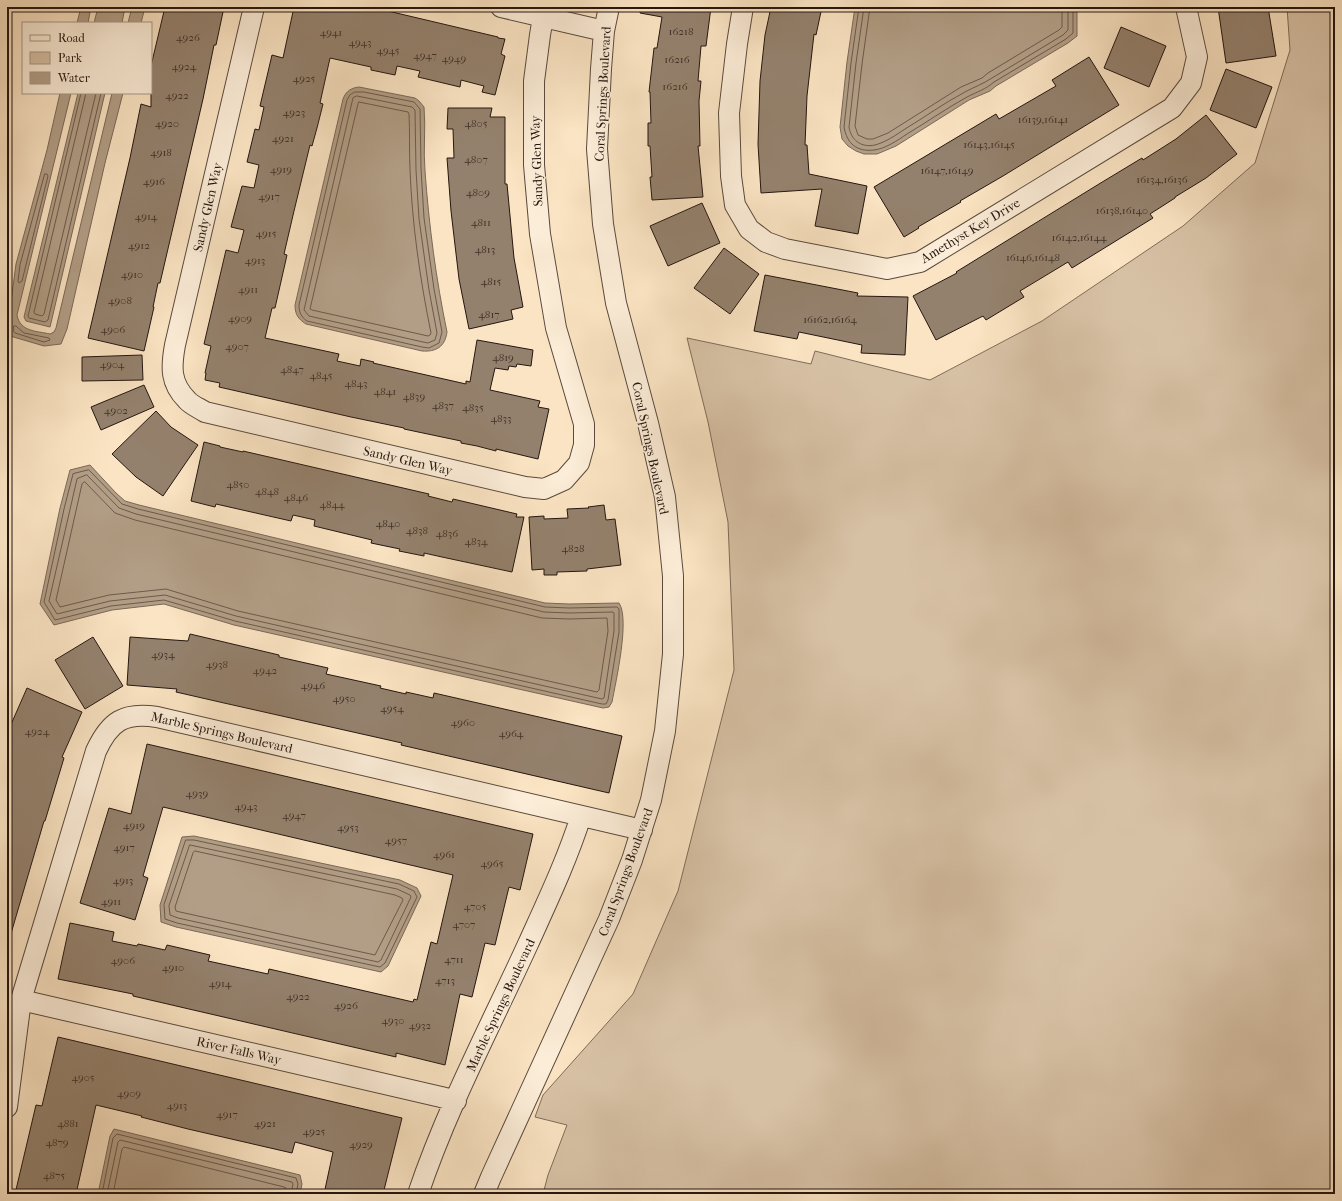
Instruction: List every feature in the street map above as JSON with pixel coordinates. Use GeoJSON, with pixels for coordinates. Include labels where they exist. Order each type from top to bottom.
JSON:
{"type":"FeatureCollection","features":[{"type":"Feature","properties":{"kind":"street","name":"Sandy Glen Way"},"geometry":{"type":"LineString","coordinates":[[254,7],[175,345],[171,365],[175,383],[187,401],[205,412],[525,487],[544,489],[564,480],[579,463],[584,445],[584,424],[556,328],[540,234],[534,165],[534,81],[543,17]]}},
{"type":"Feature","properties":{"kind":"street"},"geometry":{"type":"LineString","coordinates":[[501,7],[604,31]]}},
{"type":"Feature","properties":{"kind":"street","name":"Coral Springs Boulevard"},"geometry":{"type":"LineString","coordinates":[[484,1194],[609,918],[632,860],[651,800],[665,731],[673,654],[672,576],[665,497],[648,423],[616,303],[603,224],[597,149],[604,31],[609,7]]}},
{"type":"Feature","properties":{"kind":"street","name":"Amethyst Key Drive"},"geometry":{"type":"LineString","coordinates":[[743,7],[729,113],[731,176],[735,205],[749,229],[766,242],[785,249],[887,269],[920,262],[1172,108],[1191,83],[1196,57],[1186,7]]}},
{"type":"Feature","properties":{"kind":"street","name":"Marble Springs Boulevard"},"geometry":{"type":"LineString","coordinates":[[7,1107],[21,1000],[96,751],[102,736],[112,726],[131,716],[143,714],[157,716],[642,830]]}},
{"type":"Feature","properties":{"kind":"street","name":"Marble Springs Boulevard"},"geometry":{"type":"LineString","coordinates":[[418,1194],[429,1161],[542,912],[572,843],[581,816]]}},
{"type":"Feature","properties":{"kind":"street","name":"River Falls Way"},"geometry":{"type":"LineString","coordinates":[[21,1000],[456,1101]]}},
{"type":"Feature","properties":{"kind":"green space"},"geometry":{"type":"Polygon","coordinates":[[[1287,7],[1335,7],[1335,1194],[543,1194],[548,1175],[567,1125],[535,1117],[543,1095],[633,994],[678,891],[734,670],[728,522],[708,422],[687,338],[811,364],[815,351],[930,380],[1042,321],[1183,226],[1255,163],[1290,50],[1287,7]]]}},
{"type":"Feature","properties":{"kind":"water"},"geometry":{"type":"Polygon","coordinates":[[[81,7],[91,7],[88,22],[77,22],[81,7]]]}},
{"type":"Feature","properties":{"kind":"water"},"geometry":{"type":"Polygon","coordinates":[[[98,7],[125,7],[122,22],[94,22],[98,7]]]}},
{"type":"Feature","properties":{"kind":"water"},"geometry":{"type":"Polygon","coordinates":[[[132,7],[145,7],[141,22],[128,22],[132,7]]]}},
{"type":"Feature","properties":{"kind":"water"},"geometry":{"type":"Polygon","coordinates":[[[855,7],[1077,7],[1077,36],[990,91],[969,100],[896,146],[877,154],[864,154],[848,146],[842,139],[840,127],[855,7]]]}},
{"type":"Feature","properties":{"kind":"water"},"geometry":{"type":"Polygon","coordinates":[[[359,87],[415,98],[424,107],[424,163],[433,252],[447,332],[442,345],[432,351],[422,351],[306,324],[299,318],[296,311],[295,305],[343,99],[349,90],[359,87]]]}},
{"type":"Feature","properties":{"kind":"water"},"geometry":{"type":"Polygon","coordinates":[[[60,94],[71,94],[17,315],[19,321],[25,328],[50,334],[54,332],[56,328],[112,94],[123,94],[105,163],[67,329],[61,344],[44,346],[10,336],[9,316],[16,264],[47,150],[60,94]]]}},
{"type":"Feature","properties":{"kind":"water"},"geometry":{"type":"Polygon","coordinates":[[[78,94],[105,94],[50,327],[26,321],[24,317],[78,94]]]}},
{"type":"Feature","properties":{"kind":"water"},"geometry":{"type":"Polygon","coordinates":[[[90,465],[125,501],[139,505],[545,603],[619,603],[622,611],[623,636],[612,702],[609,707],[603,708],[234,625],[164,604],[112,610],[54,625],[40,604],[60,508],[70,470],[90,465]]]}},
{"type":"Feature","properties":{"kind":"water"},"geometry":{"type":"Polygon","coordinates":[[[194,836],[400,880],[417,888],[421,896],[388,966],[381,972],[176,927],[161,922],[160,905],[182,837],[194,836]]]}},
{"type":"Feature","properties":{"kind":"water"},"geometry":{"type":"Polygon","coordinates":[[[114,1129],[300,1175],[302,1184],[300,1194],[98,1194],[110,1136],[114,1129]]]}},
{"type":"Feature","properties":{"kind":"building"},"geometry":{"type":"Polygon","coordinates":[[[165,7],[222,7],[221,11],[223,12],[216,45],[214,45],[203,99],[160,283],[158,283],[144,351],[88,338],[130,158],[141,104],[151,107],[152,62],[165,7]]]}},
{"type":"Feature","properties":{"kind":"building"},"geometry":{"type":"Polygon","coordinates":[[[294,7],[371,7],[505,39],[501,54],[505,56],[495,95],[482,92],[484,86],[461,80],[460,87],[418,77],[420,71],[397,66],[395,75],[371,70],[371,67],[330,58],[320,103],[323,104],[312,146],[310,145],[284,254],[287,255],[275,308],[272,308],[265,338],[339,354],[337,361],[360,366],[361,359],[466,384],[466,381],[470,382],[477,340],[533,350],[531,366],[517,364],[516,367],[509,366],[508,370],[495,368],[490,390],[540,401],[538,407],[549,409],[538,459],[496,449],[496,451],[461,443],[461,441],[219,387],[220,383],[205,380],[205,373],[211,346],[204,344],[226,250],[238,253],[244,230],[231,227],[242,186],[254,188],[259,165],[247,162],[255,129],[259,130],[264,107],[260,106],[272,55],[283,58],[294,7]]]}},
{"type":"Feature","properties":{"kind":"building"},"geometry":{"type":"Polygon","coordinates":[[[641,7],[711,7],[706,46],[701,46],[698,81],[701,81],[699,101],[700,146],[698,146],[703,197],[652,200],[650,146],[648,146],[648,123],[651,123],[649,92],[654,48],[657,48],[662,17],[640,13],[641,7]]]}},
{"type":"Feature","properties":{"kind":"building"},"geometry":{"type":"Polygon","coordinates":[[[771,7],[784,10],[785,7],[822,7],[816,35],[814,34],[807,96],[805,145],[807,145],[809,174],[867,186],[858,234],[815,226],[822,189],[761,193],[758,144],[760,81],[765,35],[771,7]]]}},
{"type":"Feature","properties":{"kind":"building"},"geometry":{"type":"Polygon","coordinates":[[[1218,7],[1268,7],[1276,56],[1226,63],[1218,7]]]}},
{"type":"Feature","properties":{"kind":"building"},"geometry":{"type":"Polygon","coordinates":[[[1121,27],[1166,46],[1149,87],[1104,68],[1121,27]]]}},
{"type":"Feature","properties":{"kind":"building"},"geometry":{"type":"Polygon","coordinates":[[[1089,57],[1119,105],[960,201],[961,202],[904,237],[874,187],[996,114],[999,119],[1056,86],[1052,80],[1089,57]]]}},
{"type":"Feature","properties":{"kind":"building"},"geometry":{"type":"Polygon","coordinates":[[[1226,69],[1272,87],[1256,128],[1210,110],[1226,69]]]}},
{"type":"Feature","properties":{"kind":"building"},"geometry":{"type":"Polygon","coordinates":[[[448,108],[492,108],[490,117],[505,117],[505,184],[507,184],[514,258],[523,307],[511,310],[513,319],[469,329],[459,279],[451,211],[447,158],[454,158],[453,129],[447,129],[448,108]]]}},
{"type":"Feature","properties":{"kind":"building"},"geometry":{"type":"Polygon","coordinates":[[[1206,115],[1237,154],[1206,178],[1150,214],[1153,218],[1072,268],[1068,262],[1020,291],[1024,297],[986,320],[983,316],[936,340],[913,296],[957,273],[956,272],[1099,184],[1142,158],[1143,160],[1176,139],[1206,115]]]}},
{"type":"Feature","properties":{"kind":"building"},"geometry":{"type":"Polygon","coordinates":[[[702,203],[720,243],[668,266],[650,226],[702,203]]]}},
{"type":"Feature","properties":{"kind":"building"},"geometry":{"type":"Polygon","coordinates":[[[724,248],[759,274],[730,314],[694,288],[724,248]]]}},
{"type":"Feature","properties":{"kind":"building"},"geometry":{"type":"Polygon","coordinates":[[[765,275],[858,293],[857,296],[908,297],[905,355],[861,353],[862,345],[799,332],[797,339],[754,331],[765,275]]]}},
{"type":"Feature","properties":{"kind":"building"},"geometry":{"type":"Polygon","coordinates":[[[142,355],[143,380],[82,381],[82,357],[142,355]]]}},
{"type":"Feature","properties":{"kind":"building"},"geometry":{"type":"Polygon","coordinates":[[[144,385],[154,407],[101,430],[91,407],[144,385]]]}},
{"type":"Feature","properties":{"kind":"building"},"geometry":{"type":"Polygon","coordinates":[[[156,411],[171,427],[198,445],[163,496],[136,477],[112,454],[156,411]]]}},
{"type":"Feature","properties":{"kind":"building"},"geometry":{"type":"Polygon","coordinates":[[[204,442],[220,447],[429,494],[428,496],[452,502],[453,499],[517,514],[516,517],[524,517],[512,572],[424,553],[424,556],[399,551],[400,549],[371,543],[372,540],[314,526],[315,520],[293,515],[291,521],[216,504],[215,507],[191,501],[204,442]]]}},
{"type":"Feature","properties":{"kind":"building"},"geometry":{"type":"Polygon","coordinates":[[[604,505],[606,520],[615,519],[621,565],[587,569],[587,571],[557,572],[557,575],[544,575],[544,569],[532,570],[529,517],[544,516],[544,519],[568,518],[567,509],[589,508],[588,507],[604,505]]]}},
{"type":"Feature","properties":{"kind":"building"},"geometry":{"type":"Polygon","coordinates":[[[190,634],[328,668],[326,674],[381,686],[380,688],[433,698],[434,693],[622,736],[609,793],[401,745],[402,743],[176,692],[177,689],[127,685],[130,637],[188,641],[190,634]]]}},
{"type":"Feature","properties":{"kind":"building"},"geometry":{"type":"Polygon","coordinates":[[[93,637],[123,686],[85,709],[55,660],[93,637]]]}},
{"type":"Feature","properties":{"kind":"building"},"geometry":{"type":"Polygon","coordinates":[[[27,688],[82,712],[62,757],[64,758],[10,937],[7,936],[7,742],[11,730],[9,729],[27,688]]]}},
{"type":"Feature","properties":{"kind":"building"},"geometry":{"type":"Polygon","coordinates":[[[147,744],[533,834],[520,890],[509,887],[495,945],[485,943],[472,997],[460,994],[445,1065],[396,1053],[396,1057],[133,996],[133,994],[58,979],[70,923],[114,932],[112,941],[137,946],[138,944],[165,950],[167,945],[210,955],[208,961],[268,974],[269,969],[413,1002],[414,999],[417,1000],[431,942],[437,944],[453,875],[163,807],[143,876],[148,878],[135,920],[80,903],[109,808],[131,814],[147,744]]]}},
{"type":"Feature","properties":{"kind":"building"},"geometry":{"type":"Polygon","coordinates":[[[58,1037],[402,1118],[383,1194],[324,1194],[333,1152],[295,1142],[292,1153],[188,1129],[96,1105],[76,1194],[15,1194],[36,1105],[42,1106],[58,1037]]]}}]}
